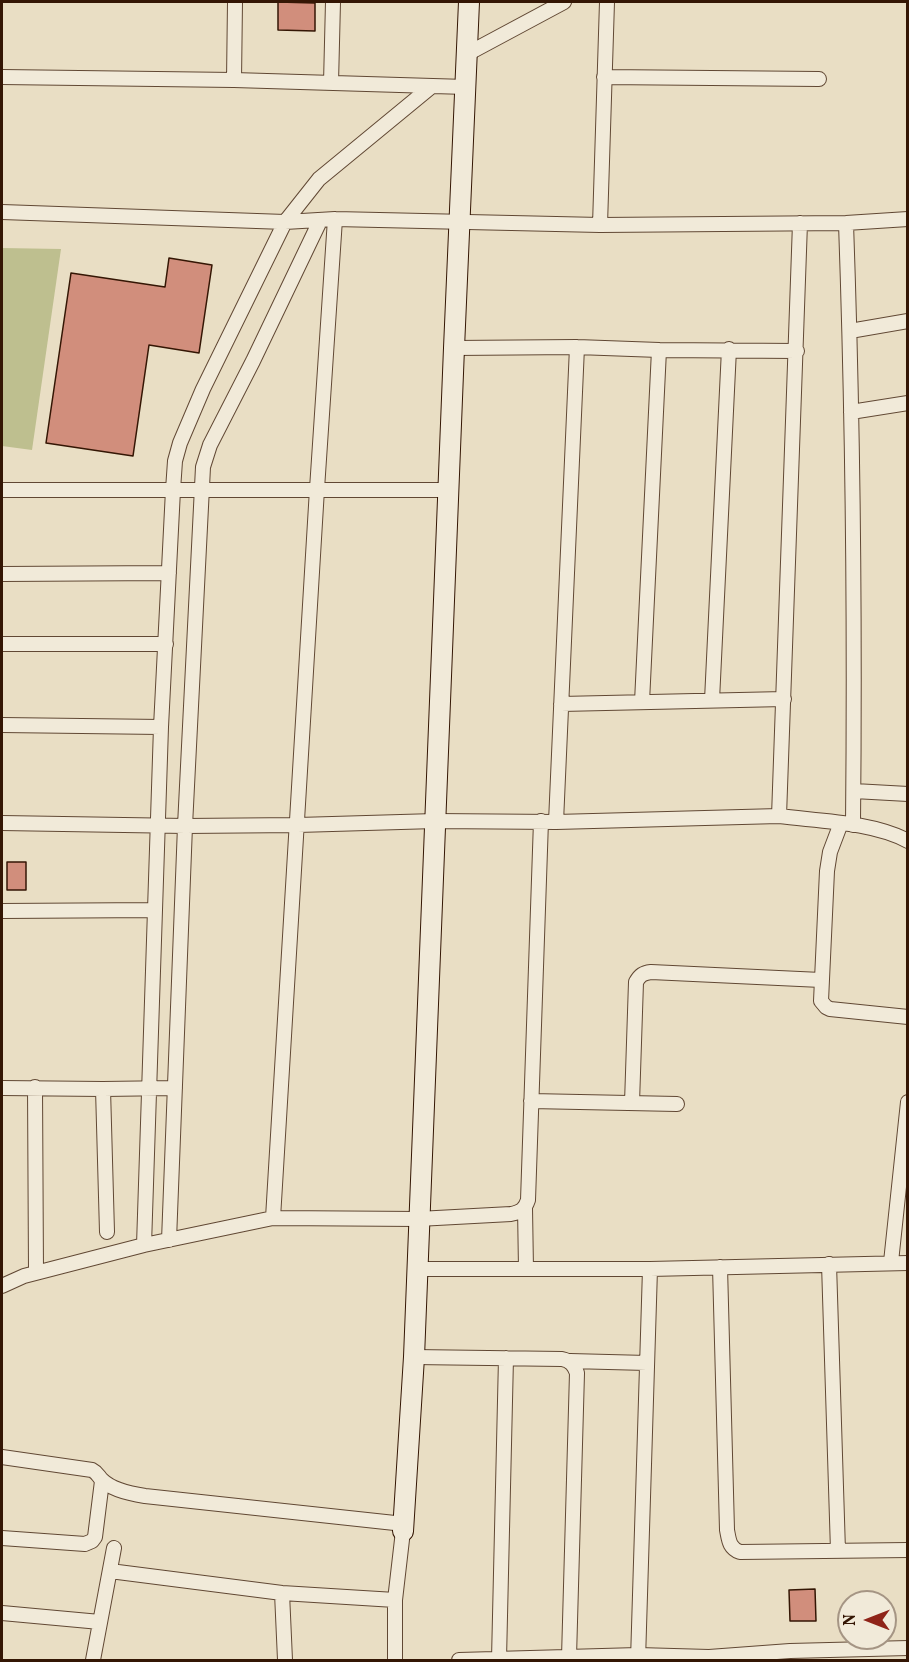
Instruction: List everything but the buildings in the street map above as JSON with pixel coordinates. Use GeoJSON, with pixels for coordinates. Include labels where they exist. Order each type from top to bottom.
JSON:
{"type":"FeatureCollection","features":[{"type":"Feature","properties":{"kind":"street"},"geometry":{"type":"LineString","coordinates":[[234,80],[235,2]]}},
{"type":"Feature","properties":{"kind":"street"},"geometry":{"type":"LineString","coordinates":[[331,82],[333,2]]}},
{"type":"Feature","properties":{"kind":"street"},"geometry":{"type":"LineString","coordinates":[[395,1660],[395,1600],[403,1527],[414,1357],[470,2]]}},
{"type":"Feature","properties":{"kind":"street"},"geometry":{"type":"LineString","coordinates":[[467,54],[564,2]]}},
{"type":"Feature","properties":{"kind":"street"},"geometry":{"type":"LineString","coordinates":[[600,225],[607,2]]}},
{"type":"Feature","properties":{"kind":"street"},"geometry":{"type":"LineString","coordinates":[[2,76],[466,87]]}},
{"type":"Feature","properties":{"kind":"street"},"geometry":{"type":"LineString","coordinates":[[604,77],[819,79]]}},
{"type":"Feature","properties":{"kind":"street"},"geometry":{"type":"LineString","coordinates":[[144,1245],[161,727],[175,461],[180,443],[203,389],[285,222],[319,179],[432,86]]}},
{"type":"Feature","properties":{"kind":"street"},"geometry":{"type":"LineString","coordinates":[[2,212],[285,222],[335,219],[600,225],[846,223],[908,219]]}},
{"type":"Feature","properties":{"kind":"street"},"geometry":{"type":"LineString","coordinates":[[273,1218],[335,219]]}},
{"type":"Feature","properties":{"kind":"street"},"geometry":{"type":"LineString","coordinates":[[169,1240],[185,826],[203,466],[210,445],[320,220]]}},
{"type":"Feature","properties":{"kind":"street"},"geometry":{"type":"LineString","coordinates":[[779,816],[800,223]]}},
{"type":"Feature","properties":{"kind":"street"},"geometry":{"type":"LineString","coordinates":[[846,223],[855,600],[854,791],[847,824],[830,852],[827,871],[821,1001],[830,1009],[908,1017]]}},
{"type":"Feature","properties":{"kind":"street"},"geometry":{"type":"LineString","coordinates":[[850,331],[908,321]]}},
{"type":"Feature","properties":{"kind":"street"},"geometry":{"type":"LineString","coordinates":[[454,348],[577,347],[796,351]]}},
{"type":"Feature","properties":{"kind":"street"},"geometry":{"type":"LineString","coordinates":[[556,822],[577,347]]}},
{"type":"Feature","properties":{"kind":"street"},"geometry":{"type":"LineString","coordinates":[[642,702],[659,350]]}},
{"type":"Feature","properties":{"kind":"street"},"geometry":{"type":"LineString","coordinates":[[712,700],[729,350]]}},
{"type":"Feature","properties":{"kind":"street"},"geometry":{"type":"LineString","coordinates":[[851,411],[908,403]]}},
{"type":"Feature","properties":{"kind":"street"},"geometry":{"type":"LineString","coordinates":[[2,490],[449,490]]}},
{"type":"Feature","properties":{"kind":"street"},"geometry":{"type":"LineString","coordinates":[[2,574],[169,573]]}},
{"type":"Feature","properties":{"kind":"street"},"geometry":{"type":"LineString","coordinates":[[2,644],[166,644]]}},
{"type":"Feature","properties":{"kind":"street"},"geometry":{"type":"LineString","coordinates":[[561,704],[784,699]]}},
{"type":"Feature","properties":{"kind":"street"},"geometry":{"type":"LineString","coordinates":[[2,725],[161,727]]}},
{"type":"Feature","properties":{"kind":"street"},"geometry":{"type":"LineString","coordinates":[[854,791],[908,794]]}},
{"type":"Feature","properties":{"kind":"street"},"geometry":{"type":"LineString","coordinates":[[2,823],[297,825],[435,821],[556,822],[779,816],[866,826],[897,835],[908,841]]}},
{"type":"Feature","properties":{"kind":"street"},"geometry":{"type":"LineString","coordinates":[[526,1269],[525,1208],[528,1200],[541,821]]}},
{"type":"Feature","properties":{"kind":"street"},"geometry":{"type":"LineString","coordinates":[[2,911],[155,910]]}},
{"type":"Feature","properties":{"kind":"street"},"geometry":{"type":"LineString","coordinates":[[632,1103],[636,982],[640,975],[651,972],[821,980]]}},
{"type":"Feature","properties":{"kind":"street"},"geometry":{"type":"LineString","coordinates":[[2,1088],[175,1088]]}},
{"type":"Feature","properties":{"kind":"street"},"geometry":{"type":"LineString","coordinates":[[35,1088],[36,1272]]}},
{"type":"Feature","properties":{"kind":"street"},"geometry":{"type":"LineString","coordinates":[[103,1089],[107,1232]]}},
{"type":"Feature","properties":{"kind":"street"},"geometry":{"type":"LineString","coordinates":[[531,1101],[677,1104]]}},
{"type":"Feature","properties":{"kind":"street"},"geometry":{"type":"LineString","coordinates":[[891,1262],[903,1194],[908,1102]]}},
{"type":"Feature","properties":{"kind":"street"},"geometry":{"type":"LineString","coordinates":[[2,1286],[24,1275],[144,1245],[273,1218],[418,1219],[511,1214],[525,1208]]}},
{"type":"Feature","properties":{"kind":"street"},"geometry":{"type":"LineString","coordinates":[[417,1269],[650,1269],[908,1263]]}},
{"type":"Feature","properties":{"kind":"street"},"geometry":{"type":"LineString","coordinates":[[829,1264],[838,1551]]}},
{"type":"Feature","properties":{"kind":"street"},"geometry":{"type":"LineString","coordinates":[[720,1267],[727,1530],[730,1544],[734,1550],[740,1552],[908,1550]]}},
{"type":"Feature","properties":{"kind":"street"},"geometry":{"type":"LineString","coordinates":[[638,1658],[650,1269]]}},
{"type":"Feature","properties":{"kind":"street"},"geometry":{"type":"LineString","coordinates":[[414,1357],[562,1359],[647,1363]]}},
{"type":"Feature","properties":{"kind":"street"},"geometry":{"type":"LineString","coordinates":[[499,1659],[506,1358]]}},
{"type":"Feature","properties":{"kind":"street"},"geometry":{"type":"LineString","coordinates":[[569,1657],[578,1373],[570,1361]]}},
{"type":"Feature","properties":{"kind":"street"},"geometry":{"type":"LineString","coordinates":[[2,1457],[92,1470],[102,1480],[130,1494],[403,1527]]}},
{"type":"Feature","properties":{"kind":"street"},"geometry":{"type":"LineString","coordinates":[[2,1538],[85,1544],[92,1541],[95,1537],[102,1480]]}},
{"type":"Feature","properties":{"kind":"street"},"geometry":{"type":"LineString","coordinates":[[93,1660],[114,1548]]}},
{"type":"Feature","properties":{"kind":"street"},"geometry":{"type":"LineString","coordinates":[[110,1571],[282,1593],[395,1600]]}},
{"type":"Feature","properties":{"kind":"street"},"geometry":{"type":"LineString","coordinates":[[282,1593],[285,1660]]}},
{"type":"Feature","properties":{"kind":"street"},"geometry":{"type":"LineString","coordinates":[[2,1613],[100,1622]]}},
{"type":"Feature","properties":{"kind":"street"},"geometry":{"type":"LineString","coordinates":[[459,1660],[569,1657],[710,1659],[887,1655],[908,1648]]}},
{"type":"Feature","properties":{"kind":"green space"},"geometry":{"type":"Polygon","coordinates":[[[2,248],[61,249],[32,450],[2,446],[2,248]]]}}]}
